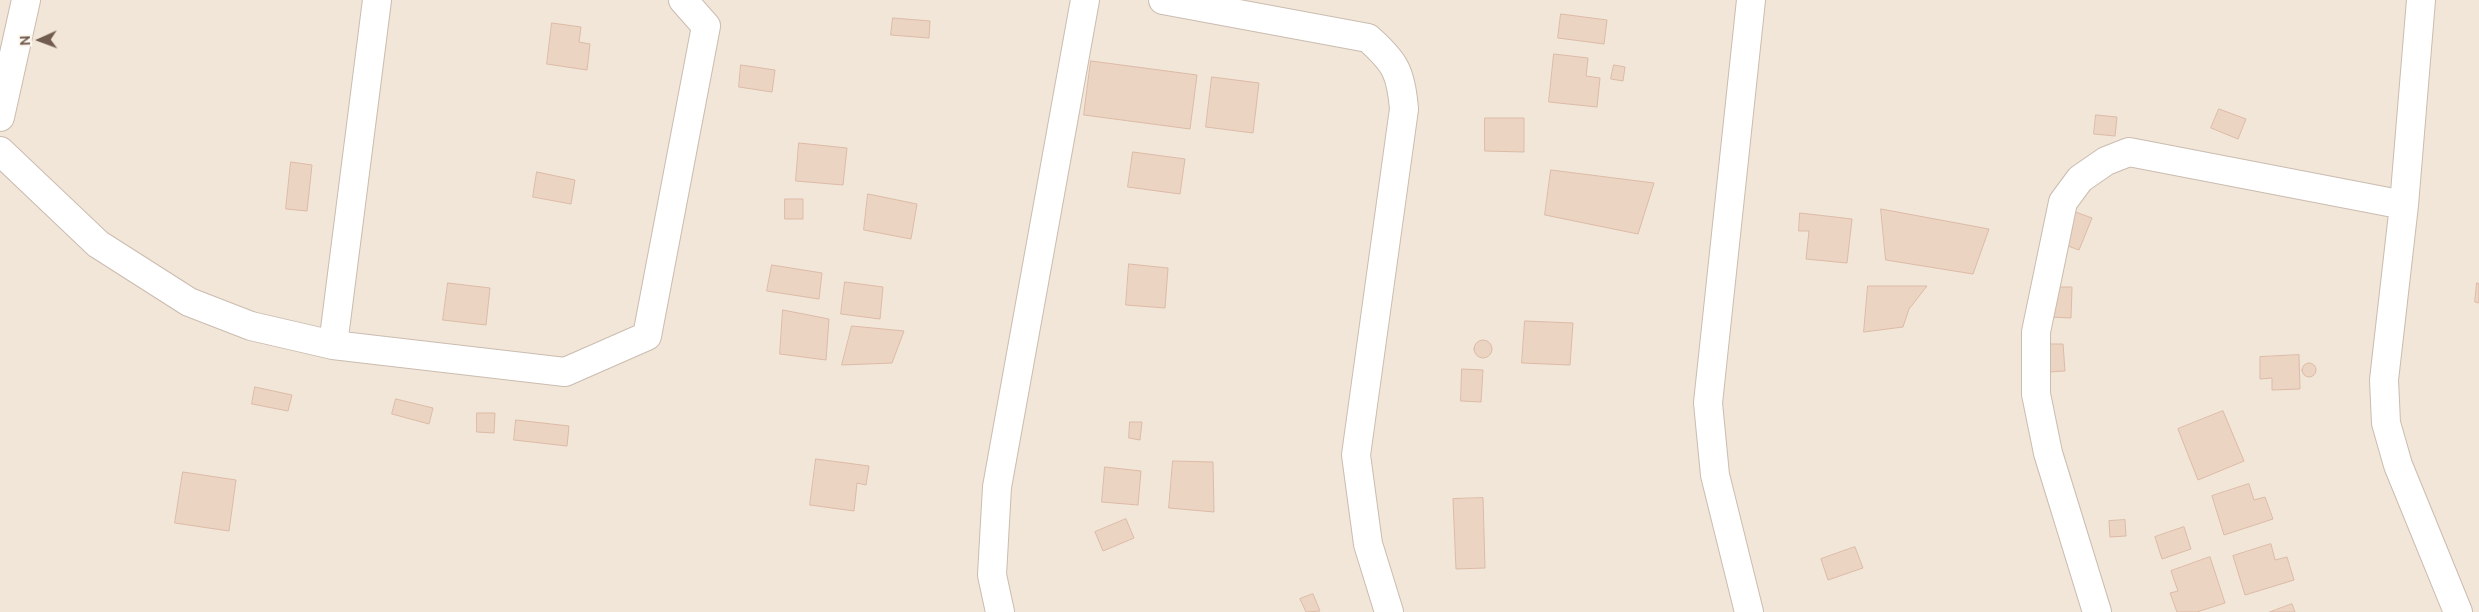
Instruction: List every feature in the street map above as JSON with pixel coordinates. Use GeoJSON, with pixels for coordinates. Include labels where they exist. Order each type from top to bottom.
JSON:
{"type":"FeatureCollection","features":[{"type":"Feature","properties":{"kind":"street"},"geometry":{"type":"LineString","coordinates":[[0,118],[26,0]]}},
{"type":"Feature","properties":{"kind":"street"},"geometry":{"type":"LineString","coordinates":[[333,345],[378,0]]}},
{"type":"Feature","properties":{"kind":"street"},"geometry":{"type":"LineString","coordinates":[[0,151],[98,244],[189,302],[251,326],[333,345],[564,372],[647,336],[706,26],[683,0]]}},
{"type":"Feature","properties":{"kind":"street"},"geometry":{"type":"LineString","coordinates":[[1000,612],[992,574],[997,486],[1085,0]]}},
{"type":"Feature","properties":{"kind":"street"},"geometry":{"type":"LineString","coordinates":[[1163,0],[1368,38],[1389,57],[1402,83],[1404,109],[1356,455],[1368,544],[1389,612]]}},
{"type":"Feature","properties":{"kind":"street"},"geometry":{"type":"LineString","coordinates":[[1749,612],[1716,475],[1708,403],[1751,0]]}},
{"type":"Feature","properties":{"kind":"street"},"geometry":{"type":"LineString","coordinates":[[2421,0],[2404,205],[2384,380],[2386,422],[2398,465],[2458,612]]}},
{"type":"Feature","properties":{"kind":"street"},"geometry":{"type":"LineString","coordinates":[[2097,612],[2048,453],[2036,394],[2036,332],[2063,202],[2080,179],[2106,161],[2129,152],[2404,205]]}},
{"type":"Feature","properties":{"kind":"shaded area"},"geometry":{"type":"Polygon","coordinates":[[[0,0],[2479,0],[2479,612],[0,612],[0,0]]]}},
{"type":"Feature","properties":{"kind":"building"},"geometry":{"type":"Polygon","coordinates":[[[1561,14],[1607,20],[1604,44],[1558,38],[1561,14]]]}},
{"type":"Feature","properties":{"kind":"building"},"geometry":{"type":"Polygon","coordinates":[[[893,18],[930,21],[929,38],[891,35],[893,18]]]}},
{"type":"Feature","properties":{"kind":"building"},"geometry":{"type":"Polygon","coordinates":[[[552,23],[581,27],[579,42],[590,44],[587,70],[547,64],[552,23]]]}},
{"type":"Feature","properties":{"kind":"building"},"geometry":{"type":"Polygon","coordinates":[[[1554,54],[1588,58],[1586,76],[1600,78],[1597,107],[1549,102],[1554,54]]]}},
{"type":"Feature","properties":{"kind":"building"},"geometry":{"type":"Polygon","coordinates":[[[1091,61],[1197,75],[1190,129],[1084,115],[1091,61]]]}},
{"type":"Feature","properties":{"kind":"building"},"geometry":{"type":"Polygon","coordinates":[[[741,65],[775,70],[772,92],[739,87],[741,65]]]}},
{"type":"Feature","properties":{"kind":"building"},"geometry":{"type":"Polygon","coordinates":[[[1614,65],[1625,67],[1623,81],[1611,79],[1614,65]]]}},
{"type":"Feature","properties":{"kind":"building"},"geometry":{"type":"Polygon","coordinates":[[[1212,77],[1259,83],[1253,133],[1206,127],[1212,77]]]}},
{"type":"Feature","properties":{"kind":"building"},"geometry":{"type":"Polygon","coordinates":[[[2219,109],[2246,119],[2238,139],[2211,128],[2219,109]]]}},
{"type":"Feature","properties":{"kind":"building"},"geometry":{"type":"Polygon","coordinates":[[[2096,115],[2117,117],[2115,136],[2094,134],[2096,115]]]}},
{"type":"Feature","properties":{"kind":"building"},"geometry":{"type":"Polygon","coordinates":[[[1485,118],[1524,118],[1524,152],[1485,151],[1485,118]]]}},
{"type":"Feature","properties":{"kind":"building"},"geometry":{"type":"Polygon","coordinates":[[[799,143],[847,148],[843,185],[796,181],[799,143]]]}},
{"type":"Feature","properties":{"kind":"building"},"geometry":{"type":"Polygon","coordinates":[[[1133,152],[1185,159],[1180,194],[1128,187],[1133,152]]]}},
{"type":"Feature","properties":{"kind":"building"},"geometry":{"type":"Polygon","coordinates":[[[291,162],[312,165],[307,211],[286,209],[291,162]]]}},
{"type":"Feature","properties":{"kind":"building"},"geometry":{"type":"Polygon","coordinates":[[[1551,170],[1654,183],[1638,234],[1545,215],[1551,170]]]}},
{"type":"Feature","properties":{"kind":"building"},"geometry":{"type":"Polygon","coordinates":[[[537,172],[575,180],[571,204],[533,197],[537,172]]]}},
{"type":"Feature","properties":{"kind":"building"},"geometry":{"type":"Polygon","coordinates":[[[868,194],[917,204],[911,239],[864,230],[868,194]]]}},
{"type":"Feature","properties":{"kind":"building"},"geometry":{"type":"Polygon","coordinates":[[[785,199],[803,199],[803,219],[785,219],[785,199]]]}},
{"type":"Feature","properties":{"kind":"building"},"geometry":{"type":"Polygon","coordinates":[[[1881,209],[1989,229],[1973,274],[1886,260],[1881,209]]]}},
{"type":"Feature","properties":{"kind":"building"},"geometry":{"type":"Polygon","coordinates":[[[2070,210],[2092,218],[2079,250],[2057,242],[2070,210]]]}},
{"type":"Feature","properties":{"kind":"building"},"geometry":{"type":"Polygon","coordinates":[[[1800,213],[1852,219],[1847,263],[1806,259],[1809,231],[1799,231],[1800,213]]]}},
{"type":"Feature","properties":{"kind":"building"},"geometry":{"type":"Polygon","coordinates":[[[1129,264],[1168,268],[1165,308],[1126,305],[1129,264]]]}},
{"type":"Feature","properties":{"kind":"building"},"geometry":{"type":"Polygon","coordinates":[[[772,265],[822,273],[819,299],[767,291],[772,265]]]}},
{"type":"Feature","properties":{"kind":"building"},"geometry":{"type":"Polygon","coordinates":[[[845,282],[883,287],[880,319],[841,314],[845,282]]]}},
{"type":"Feature","properties":{"kind":"building"},"geometry":{"type":"Polygon","coordinates":[[[448,283],[490,288],[486,325],[443,320],[448,283]]]}},
{"type":"Feature","properties":{"kind":"building"},"geometry":{"type":"Polygon","coordinates":[[[2477,283],[2479,284],[2479,303],[2475,302],[2477,283]]]}},
{"type":"Feature","properties":{"kind":"building"},"geometry":{"type":"Polygon","coordinates":[[[1868,286],[1927,286],[1909,309],[1903,327],[1864,332],[1868,286]]]}},
{"type":"Feature","properties":{"kind":"building"},"geometry":{"type":"Polygon","coordinates":[[[2050,287],[2072,287],[2071,318],[2049,317],[2050,287]]]}},
{"type":"Feature","properties":{"kind":"building"},"geometry":{"type":"Polygon","coordinates":[[[783,310],[829,319],[826,360],[780,354],[783,310]]]}},
{"type":"Feature","properties":{"kind":"building"},"geometry":{"type":"Polygon","coordinates":[[[1525,321],[1573,323],[1570,365],[1522,363],[1525,321]]]}},
{"type":"Feature","properties":{"kind":"building"},"geometry":{"type":"Polygon","coordinates":[[[852,326],[904,331],[892,363],[842,365],[852,326]]]}},
{"type":"Feature","properties":{"kind":"building"},"geometry":{"type":"Polygon","coordinates":[[[1483,340],[1489,343],[1492,349],[1489,355],[1483,358],[1477,355],[1474,349],[1477,343],[1483,340]]]}},
{"type":"Feature","properties":{"kind":"building"},"geometry":{"type":"Polygon","coordinates":[[[2048,344],[2063,344],[2065,371],[2049,372],[2048,344]]]}},
{"type":"Feature","properties":{"kind":"building"},"geometry":{"type":"Polygon","coordinates":[[[2299,355],[2300,389],[2272,390],[2272,378],[2260,379],[2260,357],[2299,355]]]}},
{"type":"Feature","properties":{"kind":"building"},"geometry":{"type":"Polygon","coordinates":[[[2306,363],[2312,363],[2316,370],[2312,377],[2306,377],[2302,373],[2302,367],[2306,363]]]}},
{"type":"Feature","properties":{"kind":"building"},"geometry":{"type":"Polygon","coordinates":[[[1462,369],[1483,370],[1481,402],[1461,401],[1462,369]]]}},
{"type":"Feature","properties":{"kind":"building"},"geometry":{"type":"Polygon","coordinates":[[[255,387],[292,395],[288,411],[252,404],[255,387]]]}},
{"type":"Feature","properties":{"kind":"building"},"geometry":{"type":"Polygon","coordinates":[[[396,399],[433,408],[429,424],[392,414],[396,399]]]}},
{"type":"Feature","properties":{"kind":"building"},"geometry":{"type":"Polygon","coordinates":[[[2223,411],[2244,461],[2198,480],[2178,429],[2223,411]]]}},
{"type":"Feature","properties":{"kind":"building"},"geometry":{"type":"Polygon","coordinates":[[[477,413],[495,413],[494,433],[477,432],[477,413]]]}},
{"type":"Feature","properties":{"kind":"building"},"geometry":{"type":"Polygon","coordinates":[[[516,420],[569,426],[567,446],[514,440],[516,420]]]}},
{"type":"Feature","properties":{"kind":"building"},"geometry":{"type":"Polygon","coordinates":[[[1130,422],[1142,422],[1140,440],[1129,438],[1130,422]]]}},
{"type":"Feature","properties":{"kind":"building"},"geometry":{"type":"Polygon","coordinates":[[[816,459],[869,466],[866,485],[857,483],[854,511],[810,505],[816,459]]]}},
{"type":"Feature","properties":{"kind":"building"},"geometry":{"type":"Polygon","coordinates":[[[1173,461],[1213,462],[1214,512],[1169,508],[1173,461]]]}},
{"type":"Feature","properties":{"kind":"building"},"geometry":{"type":"Polygon","coordinates":[[[1105,467],[1141,471],[1138,505],[1102,502],[1105,467]]]}},
{"type":"Feature","properties":{"kind":"building"},"geometry":{"type":"Polygon","coordinates":[[[183,472],[236,480],[229,531],[175,523],[183,472]]]}},
{"type":"Feature","properties":{"kind":"building"},"geometry":{"type":"Polygon","coordinates":[[[2249,484],[2254,500],[2265,497],[2273,519],[2224,535],[2212,496],[2249,484]]]}},
{"type":"Feature","properties":{"kind":"building"},"geometry":{"type":"Polygon","coordinates":[[[1483,498],[1485,568],[1456,569],[1453,499],[1483,498]]]}},
{"type":"Feature","properties":{"kind":"building"},"geometry":{"type":"Polygon","coordinates":[[[1126,519],[1134,538],[1103,551],[1095,532],[1126,519]]]}},
{"type":"Feature","properties":{"kind":"building"},"geometry":{"type":"Polygon","coordinates":[[[2125,520],[2126,536],[2110,537],[2109,521],[2125,520]]]}},
{"type":"Feature","properties":{"kind":"building"},"geometry":{"type":"Polygon","coordinates":[[[2184,527],[2191,549],[2162,559],[2155,537],[2184,527]]]}},
{"type":"Feature","properties":{"kind":"building"},"geometry":{"type":"Polygon","coordinates":[[[2271,544],[2275,560],[2287,557],[2294,580],[2245,595],[2233,556],[2271,544]]]}},
{"type":"Feature","properties":{"kind":"building"},"geometry":{"type":"Polygon","coordinates":[[[1855,547],[1863,568],[1828,580],[1821,559],[1855,547]]]}},
{"type":"Feature","properties":{"kind":"building"},"geometry":{"type":"Polygon","coordinates":[[[2210,557],[2225,603],[2197,612],[2177,612],[2170,593],[2178,591],[2171,571],[2210,557]]]}},
{"type":"Feature","properties":{"kind":"building"},"geometry":{"type":"Polygon","coordinates":[[[1313,594],[1320,611],[1306,612],[1300,599],[1313,594]]]}},
{"type":"Feature","properties":{"kind":"building"},"geometry":{"type":"Polygon","coordinates":[[[2292,604],[2295,612],[2270,612],[2292,604]]]}}]}
